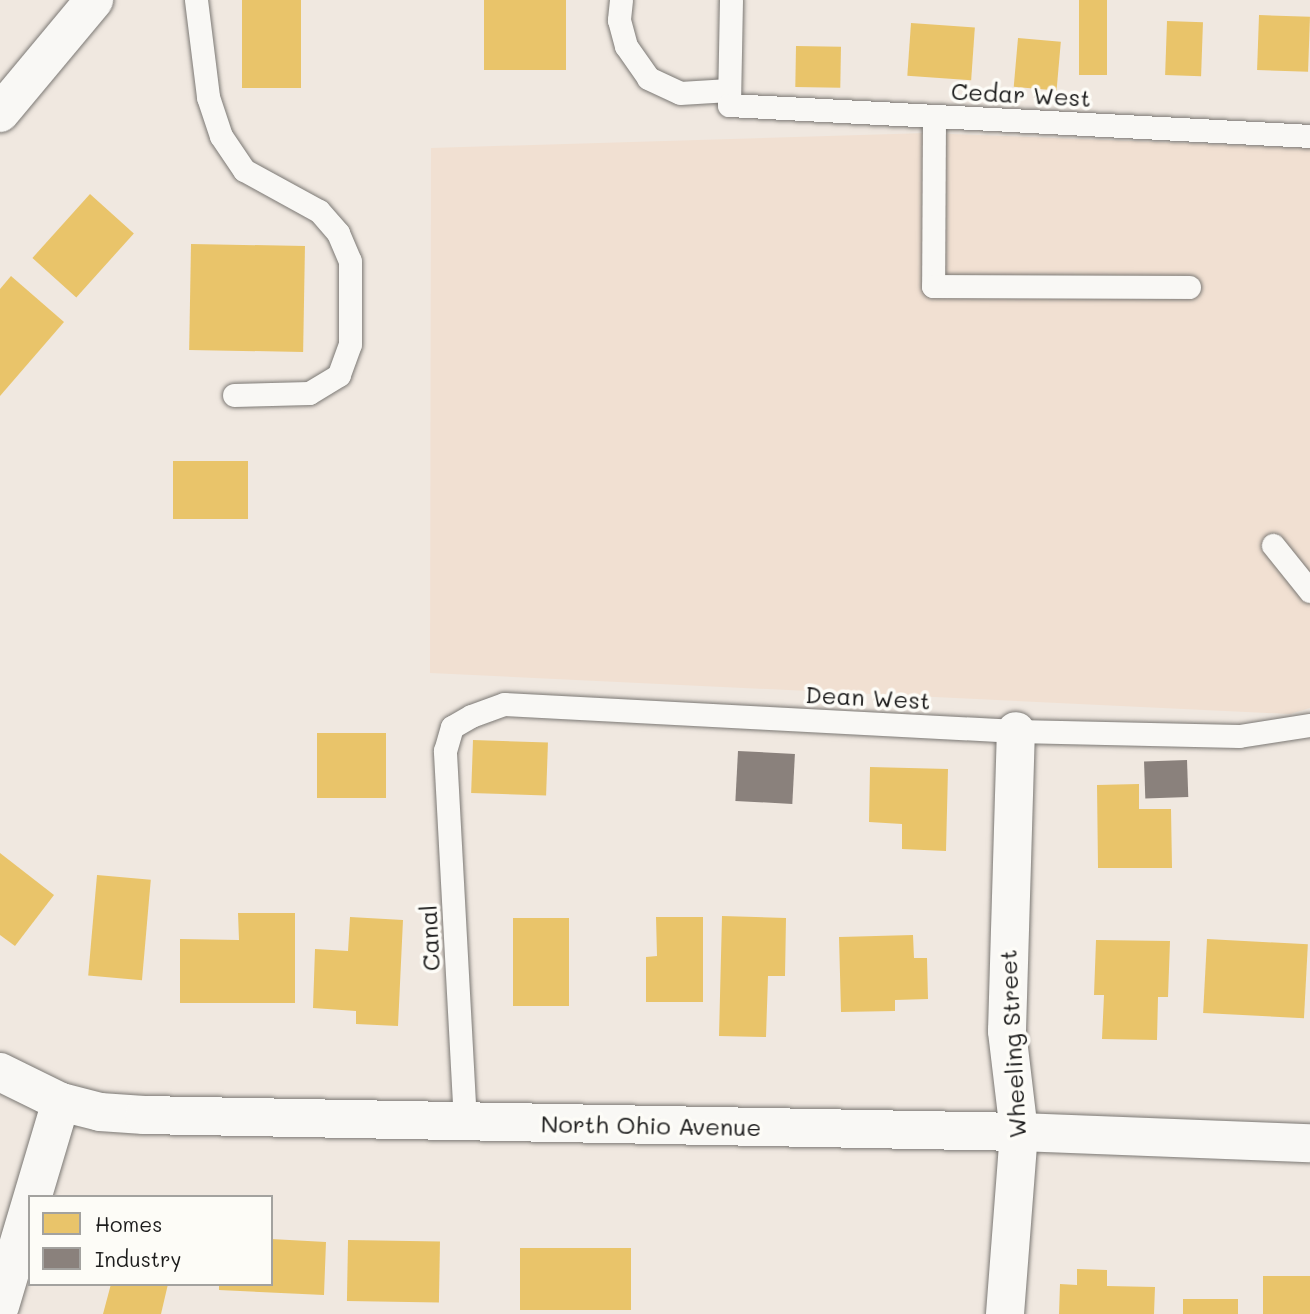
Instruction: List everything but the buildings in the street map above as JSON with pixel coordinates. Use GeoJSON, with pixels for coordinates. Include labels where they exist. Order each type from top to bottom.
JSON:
{"type":"FeatureCollection","features":[{"type":"Feature","properties":{"kind":"street"},"geometry":{"type":"LineString","coordinates":[[0,113],[94,0]]}},
{"type":"Feature","properties":{"kind":"street","name":"Wheeling Street"},"geometry":{"type":"LineString","coordinates":[[1005,1314],[1019,1132],[1007,1031],[1016,731]]}},
{"type":"Feature","properties":{"kind":"street","name":"North Ohio Avenue"},"geometry":{"type":"LineString","coordinates":[[0,1072],[61,1102],[100,1112],[144,1115],[1019,1132],[1310,1143]]}},
{"type":"Feature","properties":{"kind":"street"},"geometry":{"type":"LineString","coordinates":[[33,1195],[61,1102]]}},
{"type":"Feature","properties":{"kind":"street"},"geometry":{"type":"LineString","coordinates":[[0,1306],[28,1212]]}},
{"type":"Feature","properties":{"kind":"lane"},"geometry":{"type":"LineString","coordinates":[[196,0],[208,96],[222,136],[244,170],[319,211],[338,233],[349,261],[350,344],[339,375],[309,393],[234,395]]}},
{"type":"Feature","properties":{"kind":"lane","name":"Cedar West"},"geometry":{"type":"LineString","coordinates":[[621,0],[619,20],[626,46],[648,78],[680,93],[934,116],[1310,136]]}},
{"type":"Feature","properties":{"kind":"lane"},"geometry":{"type":"LineString","coordinates":[[729,98],[731,0]]}},
{"type":"Feature","properties":{"kind":"lane"},"geometry":{"type":"LineString","coordinates":[[934,116],[933,286],[1189,287]]}},
{"type":"Feature","properties":{"kind":"lane"},"geometry":{"type":"LineString","coordinates":[[1273,545],[1310,591]]}},
{"type":"Feature","properties":{"kind":"lane","name":"Dean West"},"geometry":{"type":"LineString","coordinates":[[445,751],[452,727],[504,704],[1016,731],[1239,736],[1310,725]]}},
{"type":"Feature","properties":{"kind":"lane","name":"Canal"},"geometry":{"type":"LineString","coordinates":[[445,751],[466,1122]]}},
{"type":"Feature","properties":{"kind":"shaded area"},"geometry":{"type":"Polygon","coordinates":[[[926,133],[1310,148],[1310,708],[1290,714],[430,673],[431,148],[926,133]]]}}]}
